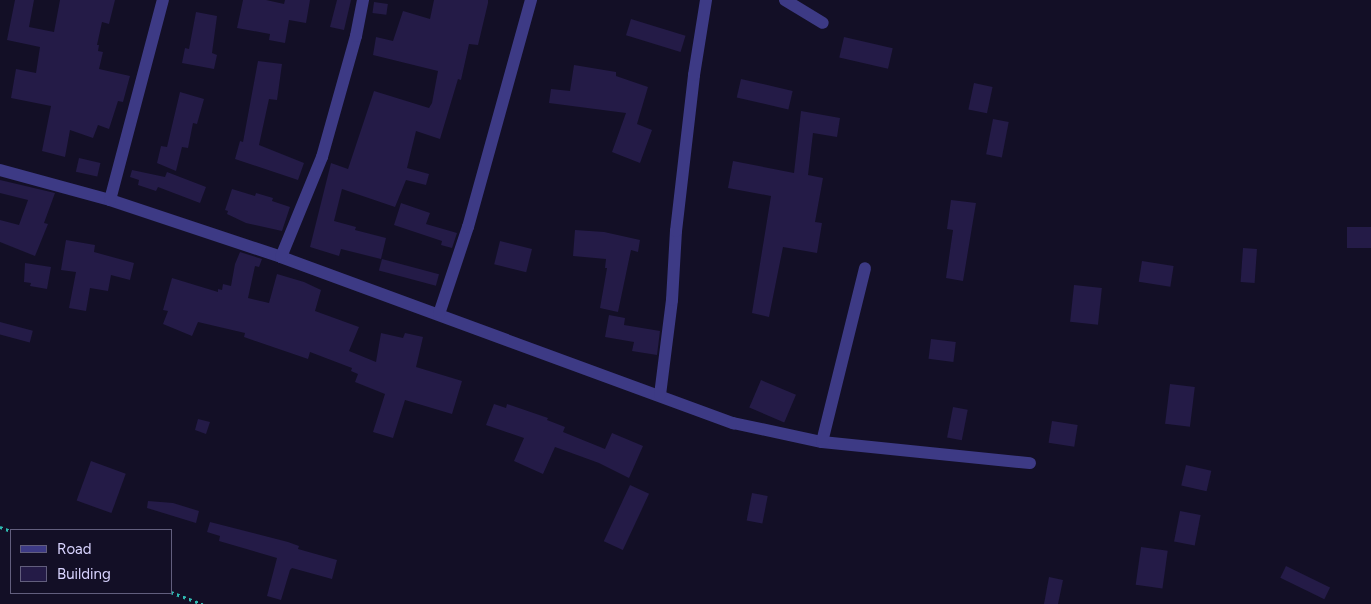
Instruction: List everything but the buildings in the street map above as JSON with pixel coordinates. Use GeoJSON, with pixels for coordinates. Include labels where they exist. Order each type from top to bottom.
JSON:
{"type":"FeatureCollection","features":[{"type":"Feature","properties":{"kind":"street"},"geometry":{"type":"LineString","coordinates":[[110,200],[162,0]]}},
{"type":"Feature","properties":{"kind":"street"},"geometry":{"type":"LineString","coordinates":[[281,257],[322,157],[356,36],[363,0]]}},
{"type":"Feature","properties":{"kind":"street"},"geometry":{"type":"LineString","coordinates":[[438,314],[468,227],[531,0]]}},
{"type":"Feature","properties":{"kind":"street"},"geometry":{"type":"LineString","coordinates":[[660,394],[672,300],[676,231],[694,75],[706,0]]}},
{"type":"Feature","properties":{"kind":"street"},"geometry":{"type":"LineString","coordinates":[[785,0],[823,23]]}},
{"type":"Feature","properties":{"kind":"street"},"geometry":{"type":"LineString","coordinates":[[0,170],[110,200],[281,257],[733,422],[822,442],[1030,463]]}},
{"type":"Feature","properties":{"kind":"street"},"geometry":{"type":"LineString","coordinates":[[822,442],[865,268]]}},
{"type":"Feature","properties":{"kind":"path"},"geometry":{"type":"LineString","coordinates":[[172,592],[203,604]]}}]}
